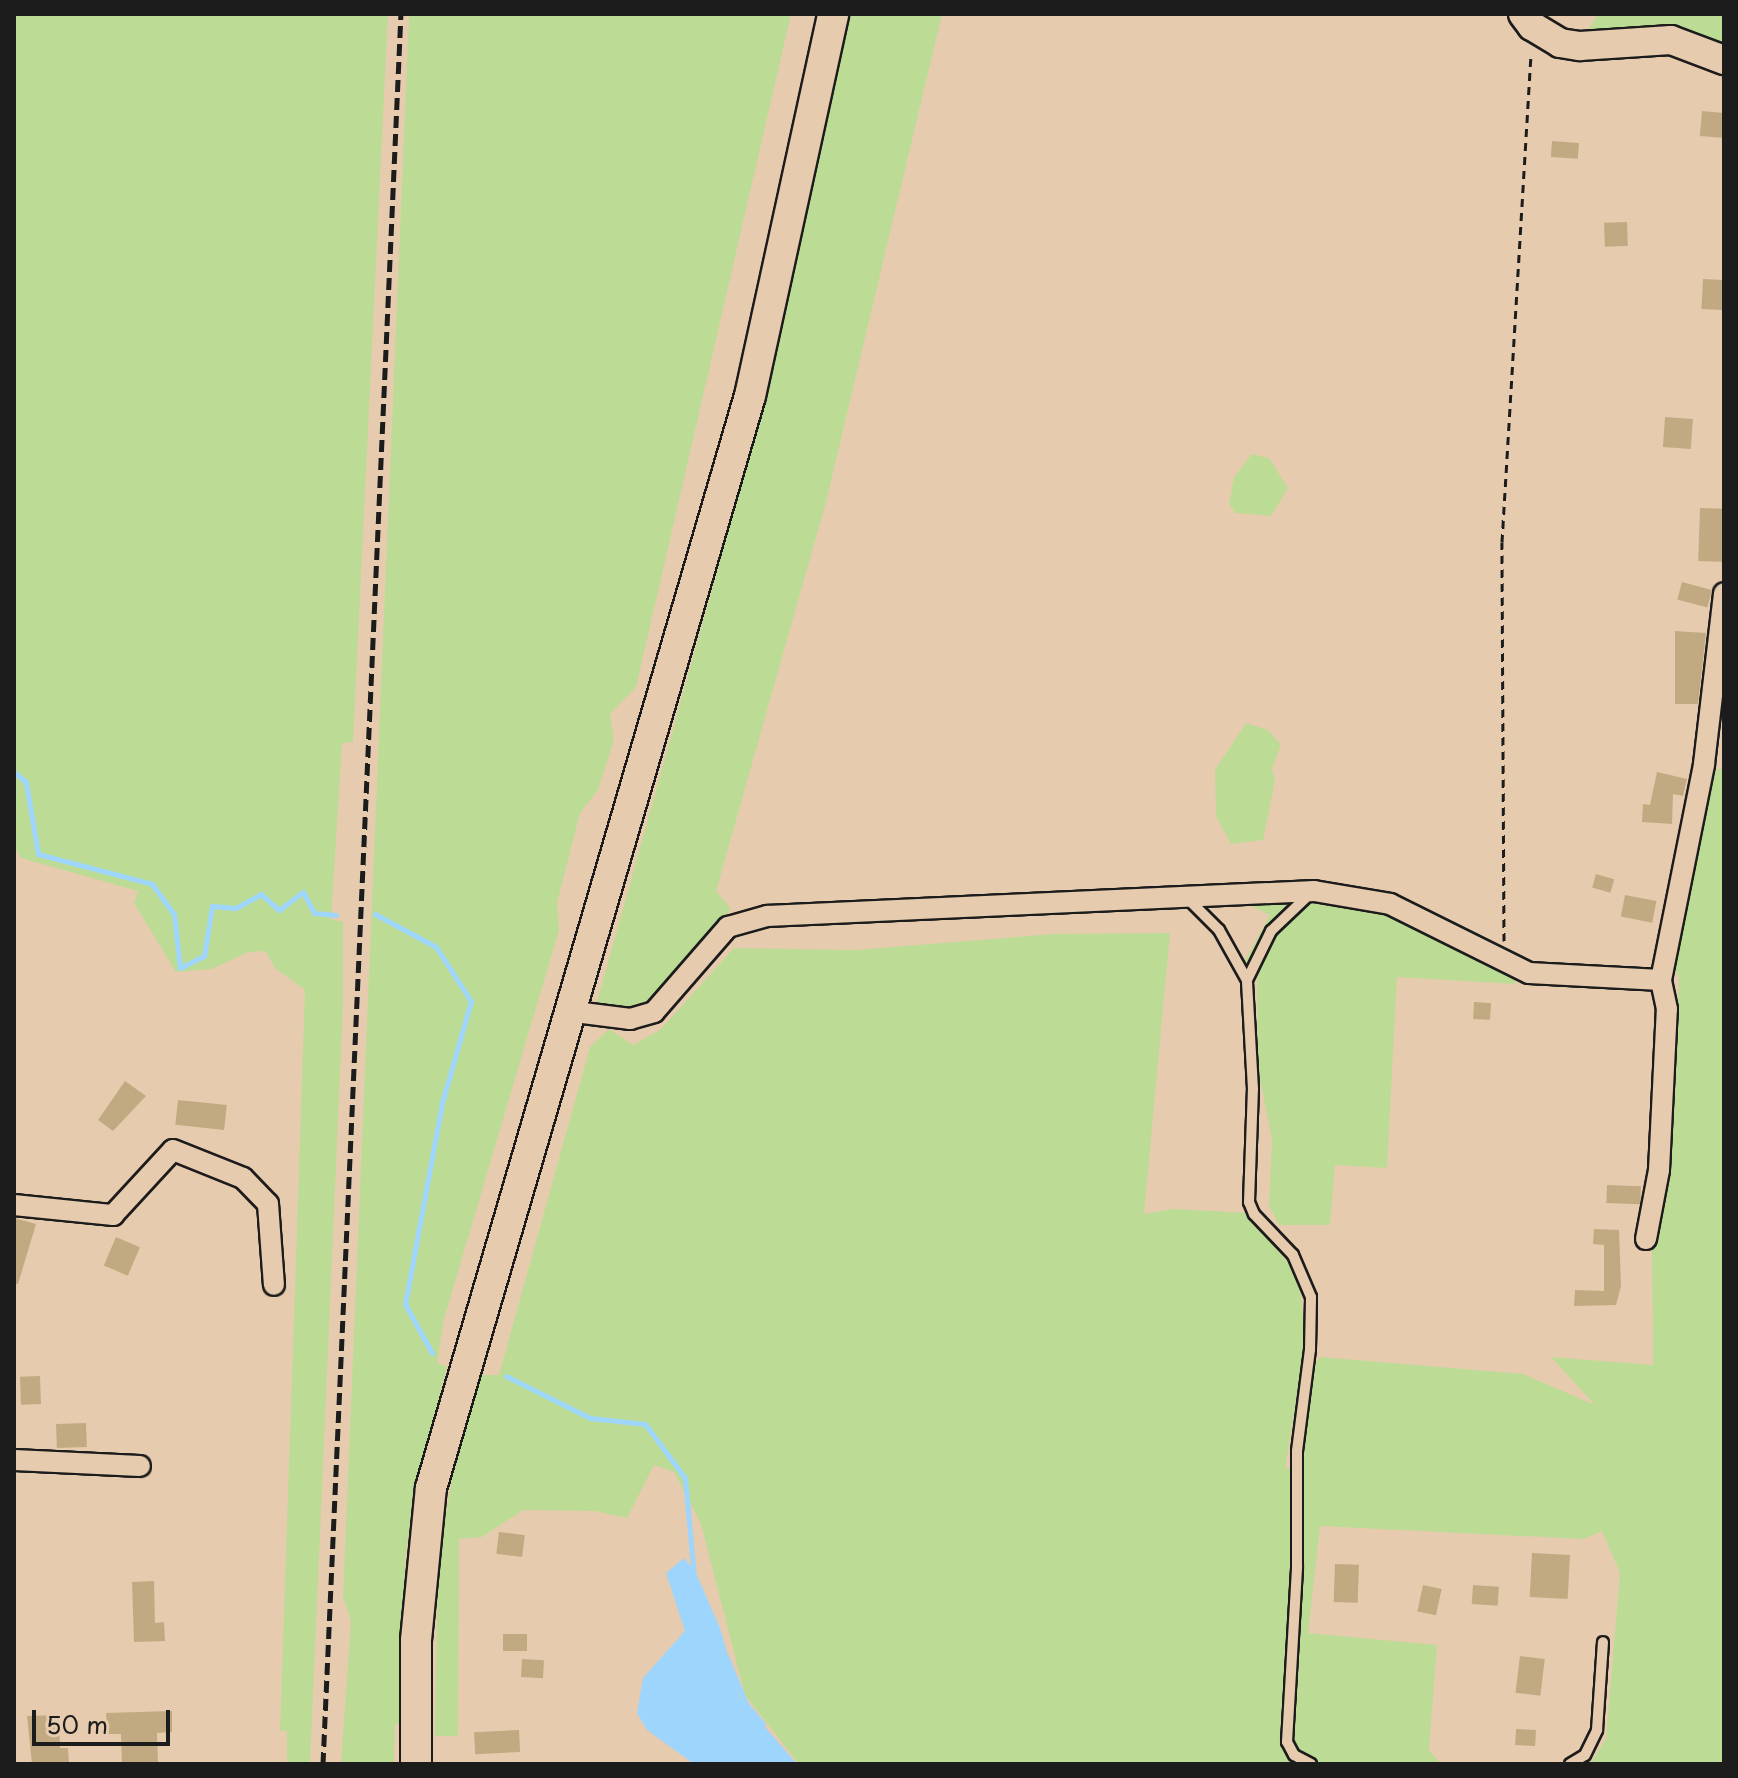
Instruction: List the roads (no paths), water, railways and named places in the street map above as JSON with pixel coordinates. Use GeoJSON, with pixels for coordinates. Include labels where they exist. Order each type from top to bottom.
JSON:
{"type":"FeatureCollection","features":[{"type":"Feature","properties":{"kind":"main road"},"geometry":{"type":"LineString","coordinates":[[416,1764],[417,1627],[431,1488],[567,1011],[750,396],[833,14]]}},
{"type":"Feature","properties":{"kind":"street"},"geometry":{"type":"LineString","coordinates":[[1528,20],[1560,43],[1580,46],[1671,40],[1724,60]]}},
{"type":"Feature","properties":{"kind":"street"},"geometry":{"type":"LineString","coordinates":[[1646,1239],[1659,1170],[1667,1009],[1661,980],[1704,764],[1724,593]]}},
{"type":"Feature","properties":{"kind":"street"},"geometry":{"type":"LineString","coordinates":[[567,1011],[630,1019],[654,1012],[728,927],[767,916],[1314,891],[1390,904],[1529,973],[1661,980]]}},
{"type":"Feature","properties":{"kind":"street"},"geometry":{"type":"LineString","coordinates":[[14,1205],[113,1215],[173,1150],[243,1178],[268,1204],[274,1285]]}},
{"type":"Feature","properties":{"kind":"street"},"geometry":{"type":"LineString","coordinates":[[14,1460],[140,1466]]}},
{"type":"Feature","properties":{"kind":"lane"},"geometry":{"type":"LineString","coordinates":[[1247,980],[1271,931],[1314,891]]}},
{"type":"Feature","properties":{"kind":"lane"},"geometry":{"type":"LineString","coordinates":[[1185,896],[1219,930],[1247,980],[1253,1089],[1249,1202],[1254,1214],[1293,1255],[1311,1297],[1310,1350],[1297,1451],[1297,1566],[1287,1742],[1294,1755],[1311,1764]]}},
{"type":"Feature","properties":{"kind":"lane"},"geometry":{"type":"LineString","coordinates":[[1570,1764],[1585,1755],[1597,1730],[1603,1642]]}},
{"type":"Feature","properties":{"kind":"water"},"geometry":{"type":"Polygon","coordinates":[[[684,1558],[696,1573],[720,1628],[740,1698],[797,1764],[694,1764],[647,1730],[637,1713],[643,1678],[685,1631],[666,1573],[684,1558]]]}},
{"type":"Feature","properties":{"kind":"waterway"},"geometry":{"type":"LineString","coordinates":[[14,772],[26,782],[38,854],[152,884],[174,914],[180,968],[204,956],[212,906],[236,908],[261,894],[279,910],[303,892],[314,913],[336,915]]}},
{"type":"Feature","properties":{"kind":"waterway"},"geometry":{"type":"LineString","coordinates":[[375,914],[436,947],[471,1001],[442,1103],[405,1304],[432,1353]]}},
{"type":"Feature","properties":{"kind":"waterway"},"geometry":{"type":"LineString","coordinates":[[506,1376],[590,1418],[645,1424],[685,1478],[694,1576]]}},
{"type":"Feature","properties":{"kind":"waterway"},"geometry":{"type":"LineString","coordinates":[[726,1656],[746,1704],[763,1724]]}},
{"type":"Feature","properties":{"kind":"railway"},"geometry":{"type":"LineString","coordinates":[[323,1764],[401,14]]}}]}
